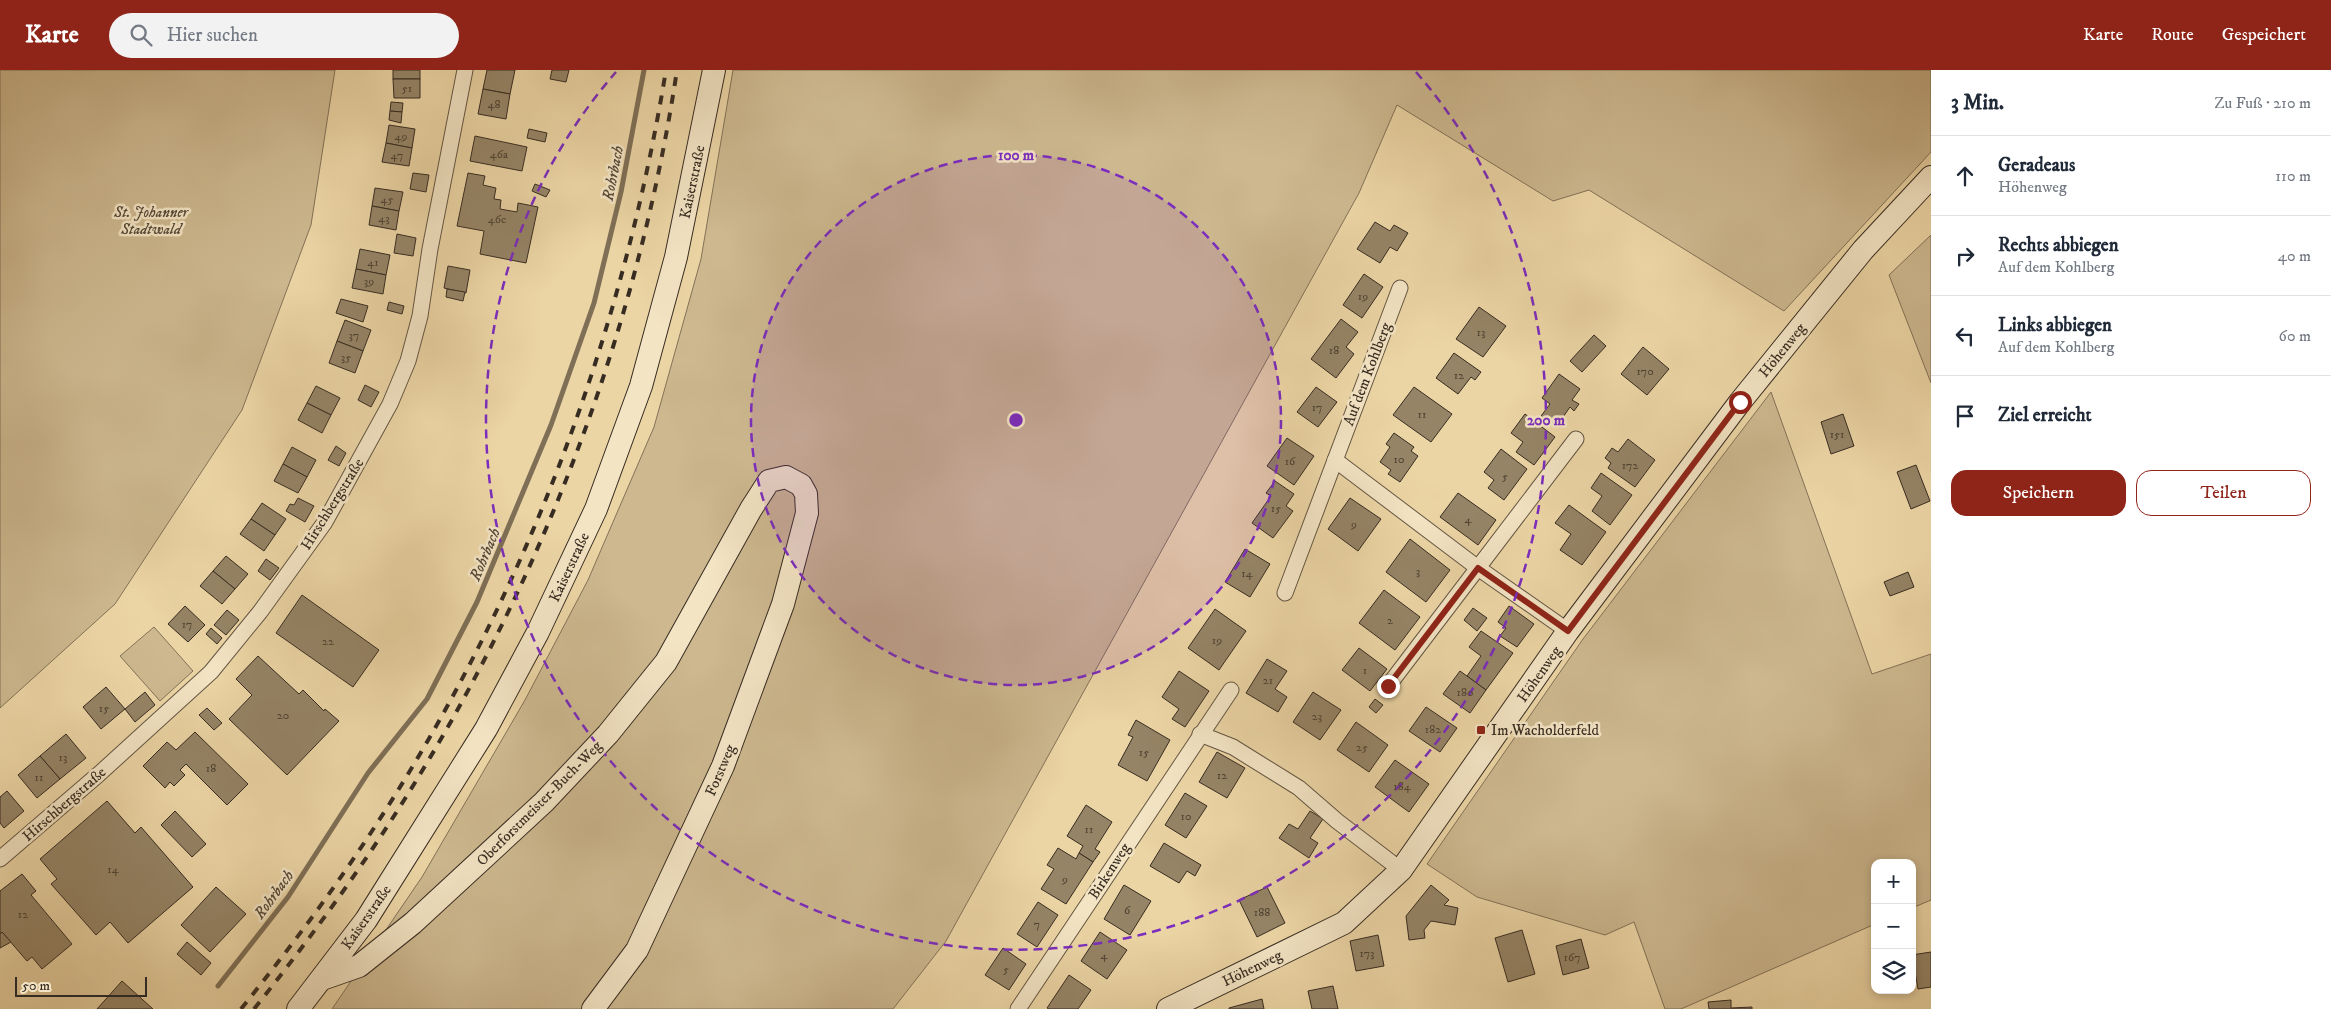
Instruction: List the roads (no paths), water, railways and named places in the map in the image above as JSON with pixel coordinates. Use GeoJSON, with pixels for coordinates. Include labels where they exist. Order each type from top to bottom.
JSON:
{"type":"FeatureCollection","features":[{"type":"Feature","properties":{"kind":"street","name":"Hirschbergstraße"},"geometry":{"type":"LineString","coordinates":[[0,859],[99,774],[211,672],[260,612],[325,522],[390,404],[408,362],[420,316],[430,249],[465,70]]}},
{"type":"Feature","properties":{"kind":"street","name":"Kaiserstraße"},"geometry":{"type":"LineString","coordinates":[[298,1009],[366,920],[486,729],[538,632],[596,509],[641,386],[676,257],[714,70]]}},
{"type":"Feature","properties":{"kind":"street","name":"Höhenweg"},"geometry":{"type":"LineString","coordinates":[[1168,1009],[1344,923],[1401,870],[1568,631],[1740,402],[1863,250],[1931,177]]}},
{"type":"Feature","properties":{"kind":"street","name":"Auf dem Kohlberg"},"geometry":{"type":"LineString","coordinates":[[1285,593],[1400,288]]}},
{"type":"Feature","properties":{"kind":"street"},"geometry":{"type":"LineString","coordinates":[[1388,686],[1576,439]]}},
{"type":"Feature","properties":{"kind":"street"},"geometry":{"type":"LineString","coordinates":[[1335,460],[1478,568],[1568,631]]}},
{"type":"Feature","properties":{"kind":"street","name":"Oberforstmeister-Buch-Weg"},"geometry":{"type":"LineString","coordinates":[[322,979],[359,966],[412,923],[544,802],[608,734],[666,662],[751,509],[770,481],[786,477],[801,485],[806,494],[807,513]]}},
{"type":"Feature","properties":{"kind":"street","name":"Forstweg"},"geometry":{"type":"LineString","coordinates":[[593,1009],[637,950],[723,766],[783,604],[807,513]]}},
{"type":"Feature","properties":{"kind":"street","name":"Birkenweg"},"geometry":{"type":"LineString","coordinates":[[1018,1009],[1231,690]]}},
{"type":"Feature","properties":{"kind":"street"},"geometry":{"type":"LineString","coordinates":[[1200,734],[1233,747],[1299,788],[1337,822],[1401,870]]}},
{"type":"Feature","properties":{"kind":"waterway","name":"Rohrbach"},"geometry":{"type":"LineString","coordinates":[[218,986],[288,897],[368,773],[427,699],[477,602],[551,425],[594,303],[621,192],[644,70]]}},
{"type":"Feature","properties":{"kind":"railway"},"geometry":{"type":"LineString","coordinates":[[241,1009],[333,889],[405,780],[459,685],[507,588],[550,488],[588,387],[619,283],[646,177],[666,70]]}},
{"type":"Feature","properties":{"kind":"railway"},"geometry":{"type":"LineString","coordinates":[[254,1009],[330,909],[401,805],[451,721],[498,633],[540,544],[577,452],[609,358],[637,263],[660,167],[677,70]]}},
{"type":"Feature","properties":{"kind":"place","name":"Im Wacholderfeld"},"geometry":{"type":"Point","coordinates":[1481,730]}},
{"type":"Feature","properties":{"kind":"park label","name":"St. Johanner Stadtwald"},"geometry":{"type":"Point","coordinates":[151,220]}}]}
